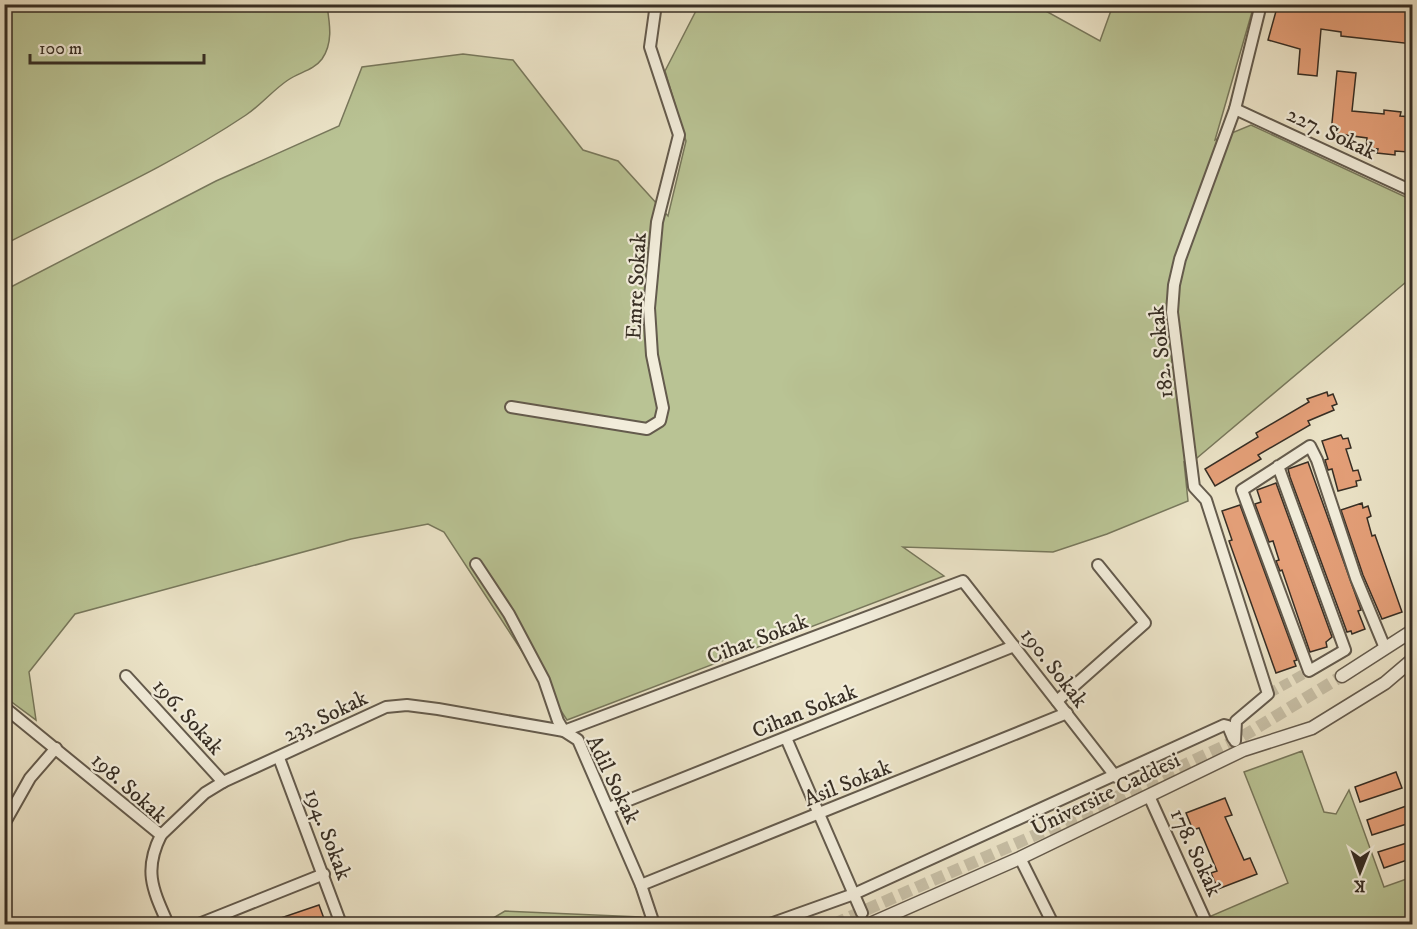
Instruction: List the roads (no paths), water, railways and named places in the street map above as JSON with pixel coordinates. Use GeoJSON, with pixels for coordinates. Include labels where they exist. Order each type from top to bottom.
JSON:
{"type":"FeatureCollection","features":[{"type":"Feature","properties":{"kind":"street","name":"Emre Sokak"},"geometry":{"type":"LineString","coordinates":[[511,407],[647,429],[660,421],[663,408],[652,355],[649,308],[657,222],[679,135],[650,47],[656,4]]}},
{"type":"Feature","properties":{"kind":"street","name":"182. Sokak"},"geometry":{"type":"LineString","coordinates":[[1116,777],[1224,725],[1228,726],[1235,741],[1236,721],[1268,694],[1206,500],[1194,487],[1172,312],[1174,285],[1183,248],[1235,109],[1261,4]]}},
{"type":"Feature","properties":{"kind":"street","name":"227. Sokak"},"geometry":{"type":"LineString","coordinates":[[1235,109],[1413,191]]}},
{"type":"Feature","properties":{"kind":"street"},"geometry":{"type":"LineString","coordinates":[[1278,466],[1345,650],[1309,671],[1242,490],[1278,466],[1310,446],[1317,460],[1356,578],[1385,648]]}},
{"type":"Feature","properties":{"kind":"street","name":"Adil Sokak"},"geometry":{"type":"LineString","coordinates":[[476,564],[509,614],[544,680],[564,731],[578,740],[641,885],[654,924]]}},
{"type":"Feature","properties":{"kind":"street"},"geometry":{"type":"LineString","coordinates":[[1057,701],[1145,623],[1098,565]]}},
{"type":"Feature","properties":{"kind":"street","name":"Cihat Sokak"},"geometry":{"type":"LineString","coordinates":[[564,731],[963,581]]}},
{"type":"Feature","properties":{"kind":"street","name":"190. Sokak"},"geometry":{"type":"LineString","coordinates":[[963,581],[1116,777]]}},
{"type":"Feature","properties":{"kind":"street"},"geometry":{"type":"LineString","coordinates":[[1342,676],[1413,631]]}},
{"type":"Feature","properties":{"kind":"street","name":"Cihan Sokak"},"geometry":{"type":"LineString","coordinates":[[609,808],[1014,646]]}},
{"type":"Feature","properties":{"kind":"street","name":"Üniversite Caddesi"},"geometry":{"type":"LineString","coordinates":[[870,924],[1020,858],[1243,750],[1312,728],[1385,683],[1413,660]]}},
{"type":"Feature","properties":{"kind":"street","name":"196. Sokak"},"geometry":{"type":"LineString","coordinates":[[126,676],[223,782]]}},
{"type":"Feature","properties":{"kind":"street","name":"233. Sokak"},"geometry":{"type":"LineString","coordinates":[[161,835],[205,793],[223,782],[386,707],[407,705],[438,709],[564,731]]}},
{"type":"Feature","properties":{"kind":"street","name":"198. Sokak"},"geometry":{"type":"LineString","coordinates":[[4,707],[161,835],[152,853],[151,875],[153,891],[168,924]]}},
{"type":"Feature","properties":{"kind":"street","name":"Asil Sokak"},"geometry":{"type":"LineString","coordinates":[[641,885],[1067,713]]}},
{"type":"Feature","properties":{"kind":"street"},"geometry":{"type":"LineString","coordinates":[[786,738],[862,913]]}},
{"type":"Feature","properties":{"kind":"street"},"geometry":{"type":"LineString","coordinates":[[4,824],[30,778],[56,748]]}},
{"type":"Feature","properties":{"kind":"street","name":"194. Sokak"},"geometry":{"type":"LineString","coordinates":[[279,758],[341,924]]}},
{"type":"Feature","properties":{"kind":"street"},"geometry":{"type":"LineString","coordinates":[[770,924],[854,894],[1116,777]]}},
{"type":"Feature","properties":{"kind":"street","name":"178. Sokak"},"geometry":{"type":"LineString","coordinates":[[1149,796],[1207,924]]}},
{"type":"Feature","properties":{"kind":"street"},"geometry":{"type":"LineString","coordinates":[[1020,858],[1053,924]]}},
{"type":"Feature","properties":{"kind":"street"},"geometry":{"type":"LineString","coordinates":[[199,924],[324,874]]}},
{"type":"Feature","properties":{"kind":"tunnel"},"geometry":{"type":"LineString","coordinates":[[1268,694],[1309,671]]}},
{"type":"Feature","properties":{"kind":"tunnel"},"geometry":{"type":"LineString","coordinates":[[834,924],[1049,829],[1235,741],[1342,676]]}}]}
